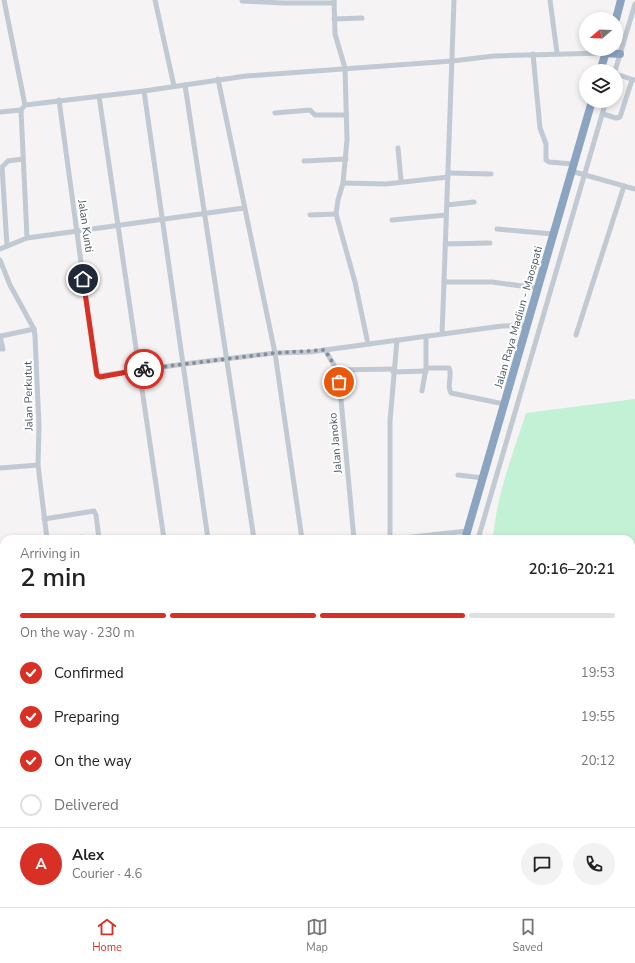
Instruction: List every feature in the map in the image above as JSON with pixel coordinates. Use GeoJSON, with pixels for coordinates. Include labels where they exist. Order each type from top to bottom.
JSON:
{"type":"FeatureCollection","features":[{"type":"Feature","properties":{"kind":"highway"},"geometry":{"type":"LineString","coordinates":[[618,12],[621,0]]}},
{"type":"Feature","properties":{"kind":"highway","name":"Jalan Raya Madiun - Maospati"},"geometry":{"type":"LineString","coordinates":[[466,535],[528,325],[552,234],[590,108]]}},
{"type":"Feature","properties":{"kind":"street"},"geometry":{"type":"LineString","coordinates":[[4,0],[23,107],[23,159],[27,238]]}},
{"type":"Feature","properties":{"kind":"street"},"geometry":{"type":"LineString","coordinates":[[155,0],[174,86]]}},
{"type":"Feature","properties":{"kind":"street"},"geometry":{"type":"LineString","coordinates":[[442,334],[446,215],[448,204],[454,0]]}},
{"type":"Feature","properties":{"kind":"street"},"geometry":{"type":"LineString","coordinates":[[550,0],[557,53]]}},
{"type":"Feature","properties":{"kind":"street"},"geometry":{"type":"LineString","coordinates":[[242,1],[283,3],[334,1],[334,19],[338,46],[345,68],[346,115],[346,160],[344,183],[338,200],[336,214],[355,282],[368,344]]}},
{"type":"Feature","properties":{"kind":"street"},"geometry":{"type":"LineString","coordinates":[[623,44],[635,4]]}},
{"type":"Feature","properties":{"kind":"street"},"geometry":{"type":"LineString","coordinates":[[334,19],[362,18]]}},
{"type":"Feature","properties":{"kind":"street"},"geometry":{"type":"LineString","coordinates":[[0,112],[59,100],[144,91],[218,80],[345,68],[452,61],[494,56],[579,52]]}},
{"type":"Feature","properties":{"kind":"street"},"geometry":{"type":"LineString","coordinates":[[533,54],[540,128],[546,144],[546,160],[572,167],[586,175],[635,189]]}},
{"type":"Feature","properties":{"kind":"street"},"geometry":{"type":"LineString","coordinates":[[602,114],[616,118],[620,117],[633,80],[623,76]]}},
{"type":"Feature","properties":{"kind":"street"},"geometry":{"type":"LineString","coordinates":[[218,80],[275,353],[301,535]]}},
{"type":"Feature","properties":{"kind":"street"},"geometry":{"type":"LineString","coordinates":[[186,85],[253,535]]}},
{"type":"Feature","properties":{"kind":"street"},"geometry":{"type":"LineString","coordinates":[[144,91],[207,535]]}},
{"type":"Feature","properties":{"kind":"street"},"geometry":{"type":"LineString","coordinates":[[99,96],[163,535]]}},
{"type":"Feature","properties":{"kind":"street","name":"Jalan Kunti"},"geometry":{"type":"LineString","coordinates":[[59,100],[96,373],[98,376],[140,369]]}},
{"type":"Feature","properties":{"kind":"street"},"geometry":{"type":"LineString","coordinates":[[479,535],[586,175],[604,108]]}},
{"type":"Feature","properties":{"kind":"street"},"geometry":{"type":"LineString","coordinates":[[275,113],[310,110],[315,116],[346,115]]}},
{"type":"Feature","properties":{"kind":"street"},"geometry":{"type":"LineString","coordinates":[[398,148],[401,181]]}},
{"type":"Feature","properties":{"kind":"street"},"geometry":{"type":"LineString","coordinates":[[7,246],[2,167],[8,160],[23,159]]}},
{"type":"Feature","properties":{"kind":"street"},"geometry":{"type":"LineString","coordinates":[[304,161],[346,160]]}},
{"type":"Feature","properties":{"kind":"street"},"geometry":{"type":"LineString","coordinates":[[344,183],[370,185],[448,175],[491,174]]}},
{"type":"Feature","properties":{"kind":"street"},"geometry":{"type":"LineString","coordinates":[[576,335],[624,186]]}},
{"type":"Feature","properties":{"kind":"street"},"geometry":{"type":"LineString","coordinates":[[448,204],[474,202]]}},
{"type":"Feature","properties":{"kind":"street"},"geometry":{"type":"LineString","coordinates":[[0,249],[27,238],[244,208]]}},
{"type":"Feature","properties":{"kind":"street"},"geometry":{"type":"LineString","coordinates":[[310,215],[336,214]]}},
{"type":"Feature","properties":{"kind":"street"},"geometry":{"type":"LineString","coordinates":[[392,220],[446,215]]}},
{"type":"Feature","properties":{"kind":"street"},"geometry":{"type":"LineString","coordinates":[[497,229],[552,234]]}},
{"type":"Feature","properties":{"kind":"street"},"geometry":{"type":"LineString","coordinates":[[445,244],[490,243]]}},
{"type":"Feature","properties":{"kind":"street","name":"Jalan Perkutut"},"geometry":{"type":"LineString","coordinates":[[0,260],[10,285],[34,330],[37,374],[38,465],[46,535]]}},
{"type":"Feature","properties":{"kind":"street"},"geometry":{"type":"LineString","coordinates":[[444,282],[492,282],[537,288]]}},
{"type":"Feature","properties":{"kind":"street"},"geometry":{"type":"LineString","coordinates":[[140,369],[275,353],[325,350],[442,334],[528,325]]}},
{"type":"Feature","properties":{"kind":"street"},"geometry":{"type":"LineString","coordinates":[[0,349],[2,349],[0,336],[34,330]]}},
{"type":"Feature","properties":{"kind":"street"},"geometry":{"type":"LineString","coordinates":[[422,392],[426,369],[426,336]]}},
{"type":"Feature","properties":{"kind":"street"},"geometry":{"type":"LineString","coordinates":[[390,535],[390,420],[397,340]]}},
{"type":"Feature","properties":{"kind":"street","name":"Jalan Janoko"},"geometry":{"type":"LineString","coordinates":[[325,350],[337,370],[339,380],[354,535]]}},
{"type":"Feature","properties":{"kind":"street"},"geometry":{"type":"LineString","coordinates":[[337,370],[448,368],[451,372],[449,390],[451,393],[504,404]]}},
{"type":"Feature","properties":{"kind":"street"},"geometry":{"type":"LineString","coordinates":[[0,468],[38,465]]}},
{"type":"Feature","properties":{"kind":"street"},"geometry":{"type":"LineString","coordinates":[[458,475],[483,478]]}},
{"type":"Feature","properties":{"kind":"street"},"geometry":{"type":"LineString","coordinates":[[44,519],[94,511],[96,515],[98,535]]}},
{"type":"Feature","properties":{"kind":"green space"},"geometry":{"type":"Polygon","coordinates":[[[635,399],[635,535],[494,535],[501,491],[526,413],[635,399]]]}},
{"type":"Feature","properties":{"kind":"way so far"},"geometry":{"type":"LineString","coordinates":[[144,369],[275,353],[325,350],[337,370],[339,382]]}},
{"type":"Feature","properties":{"kind":"route"},"geometry":{"type":"LineString","coordinates":[[83,279],[97,375],[100,377],[144,369]]}}]}
